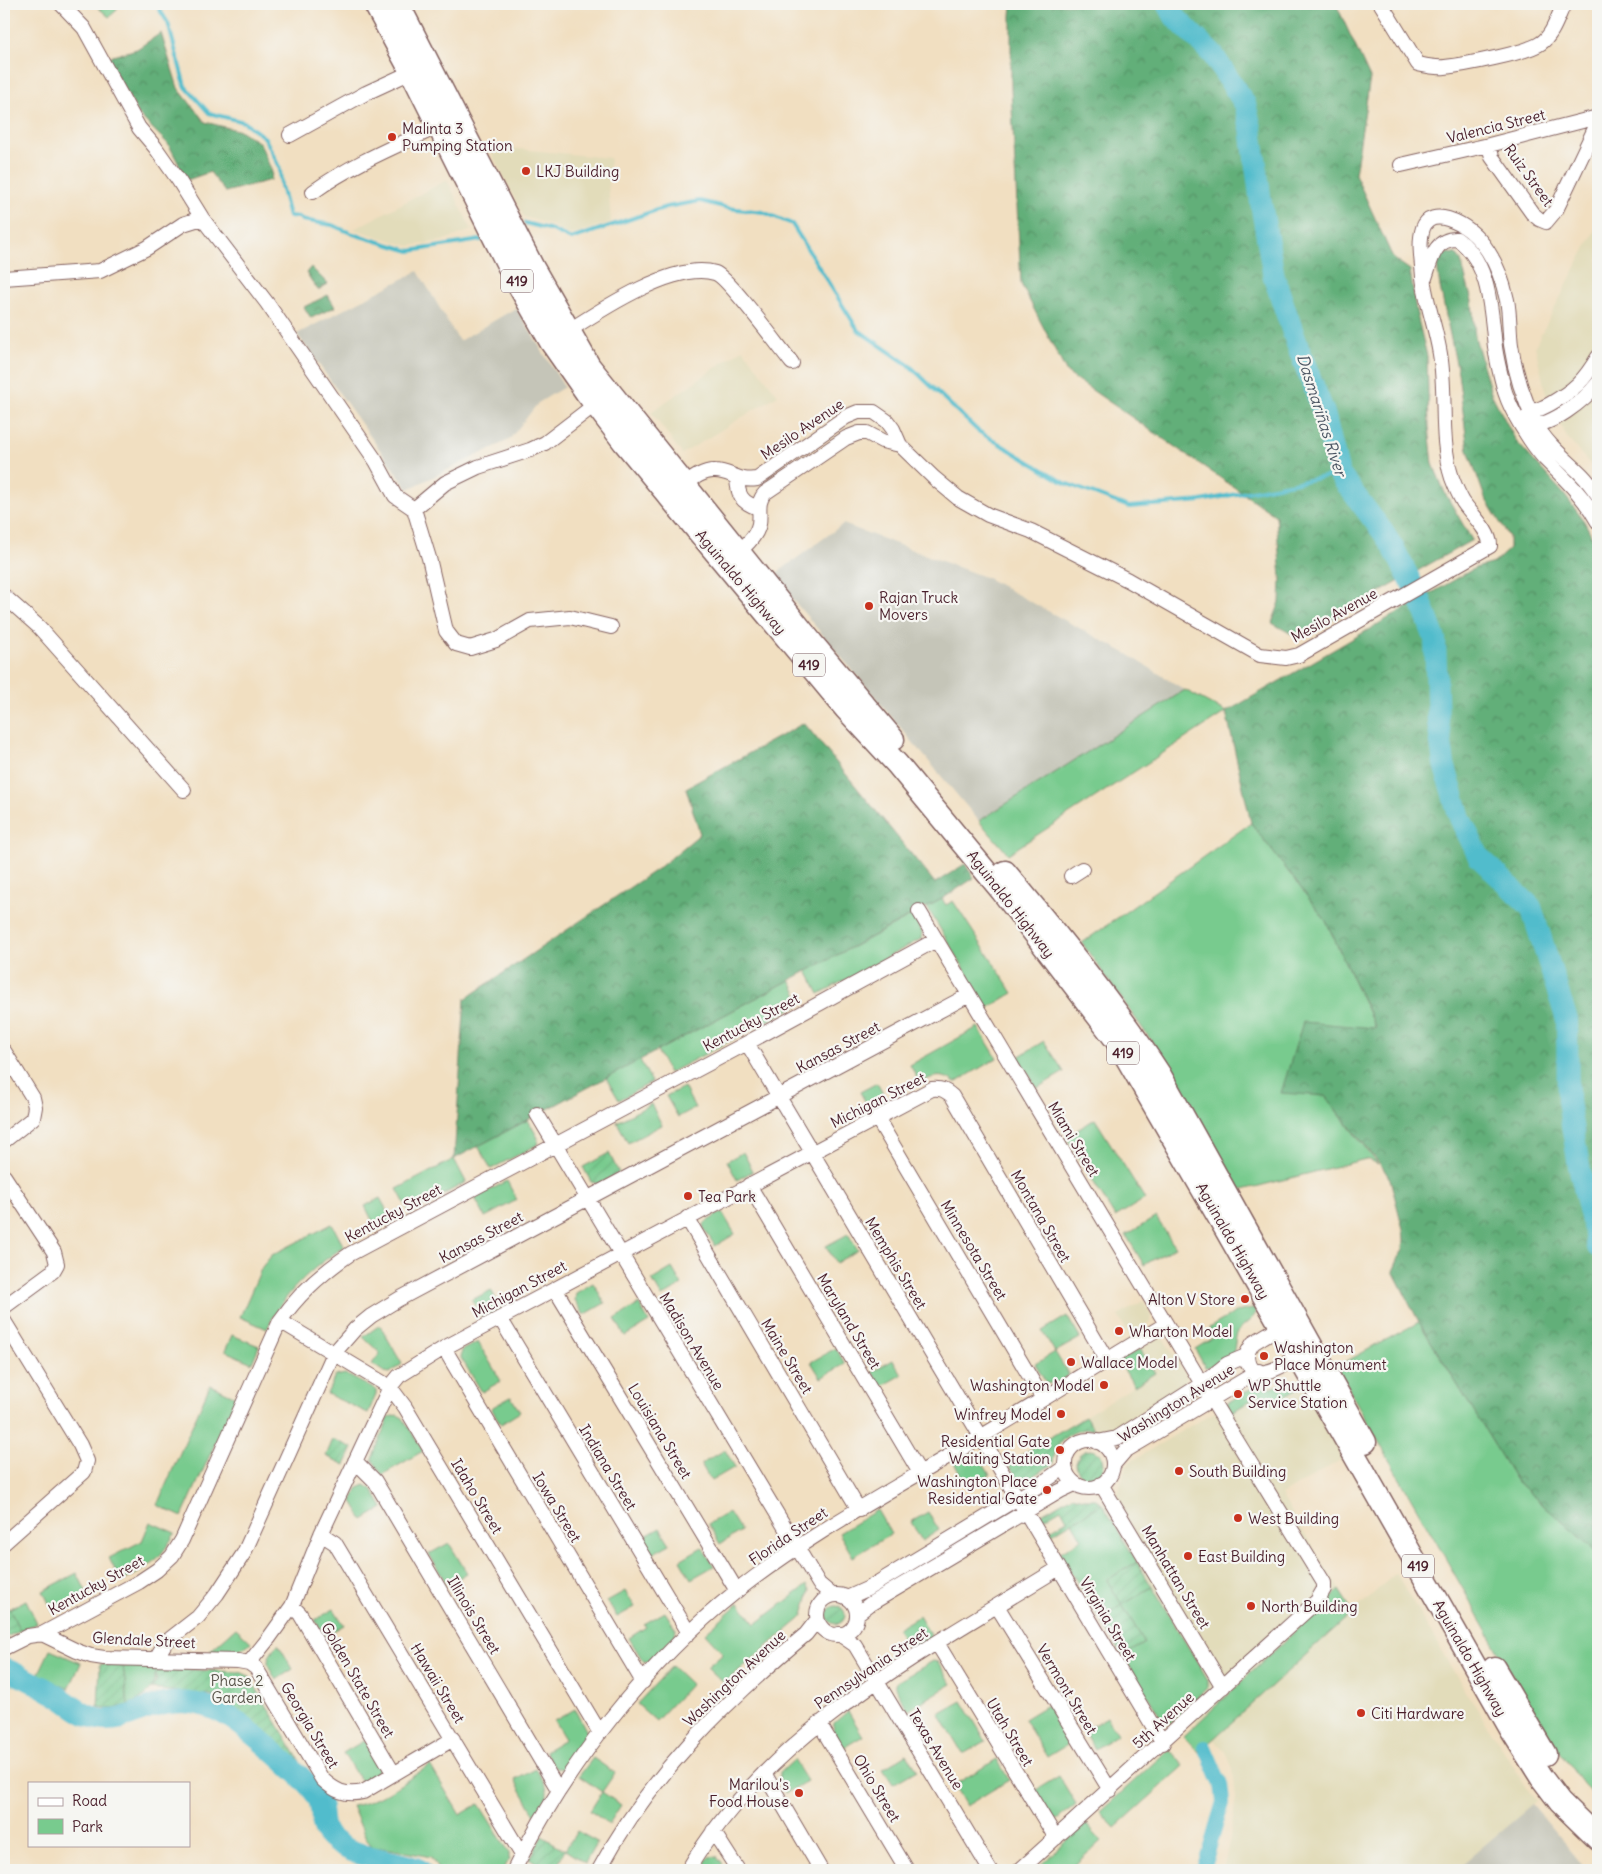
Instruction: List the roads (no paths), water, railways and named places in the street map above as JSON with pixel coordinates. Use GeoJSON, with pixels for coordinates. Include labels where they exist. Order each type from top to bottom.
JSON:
{"type":"FeatureCollection","features":[{"type":"Feature","properties":{"kind":"main road","name":"Aguinaldo Highway"},"geometry":{"type":"LineString","coordinates":[[375,4],[421,67],[533,268],[560,336]]}},
{"type":"Feature","properties":{"kind":"main road","name":"Aguinaldo Highway"},"geometry":{"type":"LineString","coordinates":[[398,4],[421,67],[439,126],[510,268],[560,336],[589,366],[603,398],[732,557],[812,643],[1032,918],[1066,974],[1116,1041],[1288,1322],[1477,1654],[1554,1768],[1575,1795],[1598,1818]]}},
{"type":"Feature","properties":{"kind":"main road","name":"Aguinaldo Highway"},"geometry":{"type":"LineString","coordinates":[[1477,1654],[1512,1731],[1541,1777],[1560,1802],[1598,1839]]}},
{"type":"Feature","properties":{"kind":"street"},"geometry":{"type":"LineString","coordinates":[[61,4],[84,28],[134,121],[179,181],[202,218],[272,310],[376,461],[395,496],[414,509],[430,558],[446,631],[456,644],[470,648],[496,640],[530,621],[570,616],[611,627]]}},
{"type":"Feature","properties":{"kind":"street"},"geometry":{"type":"LineString","coordinates":[[1381,4],[1418,64],[1430,67],[1445,67],[1485,60],[1541,44],[1549,36],[1564,4]]}},
{"type":"Feature","properties":{"kind":"street"},"geometry":{"type":"LineString","coordinates":[[290,135],[421,67]]}},
{"type":"Feature","properties":{"kind":"street","name":"Valencia Street"},"geometry":{"type":"LineString","coordinates":[[1401,165],[1598,117]]}},
{"type":"Feature","properties":{"kind":"street","name":"Ruiz Street"},"geometry":{"type":"LineString","coordinates":[[1489,145],[1492,157],[1532,213],[1538,219],[1546,222],[1556,210],[1598,122]]}},
{"type":"Feature","properties":{"kind":"street"},"geometry":{"type":"LineString","coordinates":[[312,192],[336,176],[378,153],[439,126]]}},
{"type":"Feature","properties":{"kind":"street","name":"Mesilo Avenue"},"geometry":{"type":"LineString","coordinates":[[677,490],[699,475],[714,470],[747,480],[757,478],[846,417],[858,412],[874,412],[887,421],[900,445],[958,498],[988,515],[1031,531],[1128,580],[1260,655],[1286,658],[1306,650],[1491,544],[1488,536],[1463,501],[1452,477],[1447,450],[1440,355],[1424,281],[1421,236],[1424,226],[1430,219],[1444,217],[1458,222],[1470,230],[1483,243],[1493,260],[1502,282],[1507,302],[1511,346],[1521,389],[1537,426],[1554,448],[1584,476],[1598,495]]}},
{"type":"Feature","properties":{"kind":"street"},"geometry":{"type":"LineString","coordinates":[[4,278],[100,271],[147,248],[183,224],[202,218]]}},
{"type":"Feature","properties":{"kind":"street"},"geometry":{"type":"LineString","coordinates":[[1424,281],[1434,252],[1442,241],[1449,238],[1457,239],[1471,252],[1487,288],[1492,305],[1495,348],[1506,395],[1531,441],[1590,507],[1598,522]]}},
{"type":"Feature","properties":{"kind":"street"},"geometry":{"type":"LineString","coordinates":[[560,336],[612,303],[678,274],[716,273],[758,319],[792,363]]}},
{"type":"Feature","properties":{"kind":"street"},"geometry":{"type":"LineString","coordinates":[[1521,424],[1531,412],[1564,395],[1583,380],[1598,357]]}},
{"type":"Feature","properties":{"kind":"street"},"geometry":{"type":"LineString","coordinates":[[1521,424],[1537,426],[1554,418],[1592,391],[1598,383]]}},
{"type":"Feature","properties":{"kind":"street"},"geometry":{"type":"LineString","coordinates":[[414,509],[429,495],[453,479],[478,467],[546,443],[603,398]]}},
{"type":"Feature","properties":{"kind":"street","name":"Mesilo Avenue"},"geometry":{"type":"LineString","coordinates":[[732,557],[753,538],[758,526],[760,498],[785,478],[846,438],[859,434],[867,433],[882,441],[900,445]]}},
{"type":"Feature","properties":{"kind":"street"},"geometry":{"type":"LineString","coordinates":[[777,466],[785,478]]}},
{"type":"Feature","properties":{"kind":"street"},"geometry":{"type":"LineString","coordinates":[[737,478],[738,489],[742,499],[758,508]]}},
{"type":"Feature","properties":{"kind":"street"},"geometry":{"type":"LineString","coordinates":[[4,596],[53,642],[184,790]]}},
{"type":"Feature","properties":{"kind":"street","name":"Miami Street"},"geometry":{"type":"LineString","coordinates":[[919,911],[1211,1399],[1320,1575],[1324,1582],[1324,1589]]}},
{"type":"Feature","properties":{"kind":"street","name":"Kentucky Street"},"geometry":{"type":"LineString","coordinates":[[4,1648],[28,1636],[42,1634],[139,1582],[157,1570],[172,1556],[182,1540],[280,1321],[293,1302],[332,1266],[350,1254],[747,1043],[936,940]]}},
{"type":"Feature","properties":{"kind":"street","name":"Kansas Street"},"geometry":{"type":"LineString","coordinates":[[156,1658],[166,1642],[198,1617],[218,1594],[240,1560],[334,1353],[371,1316],[399,1299],[970,995]]}},
{"type":"Feature","properties":{"kind":"street","name":"Memphis Street"},"geometry":{"type":"LineString","coordinates":[[747,1043],[1025,1511]]}},
{"type":"Feature","properties":{"kind":"street"},"geometry":{"type":"LineString","coordinates":[[4,1051],[33,1098],[35,1107],[33,1118],[4,1141]]}},
{"type":"Feature","properties":{"kind":"street","name":"Michigan Street"},"geometry":{"type":"LineString","coordinates":[[249,1663],[292,1606],[321,1534],[355,1460],[390,1387],[399,1376],[444,1348],[620,1253],[932,1089],[946,1090]]}},
{"type":"Feature","properties":{"kind":"street","name":"Montana Street"},"geometry":{"type":"LineString","coordinates":[[946,1090],[952,1096],[1107,1360]]}},
{"type":"Feature","properties":{"kind":"street","name":"Madison Avenue"},"geometry":{"type":"LineString","coordinates":[[537,1114],[827,1598]]}},
{"type":"Feature","properties":{"kind":"street","name":"Minnesota Street"},"geometry":{"type":"LineString","coordinates":[[877,1118],[1043,1399]]}},
{"type":"Feature","properties":{"kind":"street"},"geometry":{"type":"LineString","coordinates":[[4,1176],[54,1252],[57,1264],[53,1272],[4,1306]]}},
{"type":"Feature","properties":{"kind":"street","name":"Maryland Street"},"geometry":{"type":"LineString","coordinates":[[749,1185],[920,1473]]}},
{"type":"Feature","properties":{"kind":"street","name":"Maine Street"},"geometry":{"type":"LineString","coordinates":[[687,1218],[859,1510]]}},
{"type":"Feature","properties":{"kind":"street","name":"Louisiana Street"},"geometry":{"type":"LineString","coordinates":[[554,1289],[737,1591]]}},
{"type":"Feature","properties":{"kind":"street","name":"Indiana Street"},"geometry":{"type":"LineString","coordinates":[[500,1318],[689,1633]]}},
{"type":"Feature","properties":{"kind":"street"},"geometry":{"type":"LineString","coordinates":[[4,1321],[80,1445],[87,1461],[84,1472],[4,1543]]}},
{"type":"Feature","properties":{"kind":"street","name":"Idaho Street"},"geometry":{"type":"LineString","coordinates":[[280,1321],[390,1387],[405,1407],[600,1733]]}},
{"type":"Feature","properties":{"kind":"street","name":"Washington Avenue"},"geometry":{"type":"LineString","coordinates":[[1202,1384],[1234,1368],[1248,1354],[1253,1343],[1288,1322]]}},
{"type":"Feature","properties":{"kind":"street","name":"Florida Street"},"geometry":{"type":"LineString","coordinates":[[514,1870],[559,1791],[600,1733],[643,1682],[689,1633],[737,1591],[796,1547],[980,1438],[1166,1324]]}},
{"type":"Feature","properties":{"kind":"street","name":"Iowa Street"},"geometry":{"type":"LineString","coordinates":[[444,1348],[643,1682]]}},
{"type":"Feature","properties":{"kind":"street","name":"Washington Avenue"},"geometry":{"type":"LineString","coordinates":[[1248,1354],[1250,1365],[1258,1371],[1270,1372],[1305,1352]]}},
{"type":"Feature","properties":{"kind":"street","name":"Washington Avenue"},"geometry":{"type":"LineString","coordinates":[[1097,1442],[1117,1438],[1202,1384],[1228,1364],[1248,1354]]}},
{"type":"Feature","properties":{"kind":"street","name":"Washington Avenue"},"geometry":{"type":"LineString","coordinates":[[1113,1465],[1125,1451],[1258,1371]]}},
{"type":"Feature","properties":{"kind":"street"},"geometry":{"type":"LineString","coordinates":[[1081,1442],[1097,1442],[1108,1451],[1113,1465],[1111,1472],[1101,1484],[1088,1488],[1075,1484],[1065,1467],[1069,1451],[1081,1442]]}},
{"type":"Feature","properties":{"kind":"street","name":"Illinois Street"},"geometry":{"type":"LineString","coordinates":[[355,1460],[374,1480],[559,1791]]}},
{"type":"Feature","properties":{"kind":"street"},"geometry":{"type":"LineString","coordinates":[[847,1598],[867,1589],[1018,1498],[1065,1467]]}},
{"type":"Feature","properties":{"kind":"street"},"geometry":{"type":"LineString","coordinates":[[855,1620],[852,1602],[847,1598],[837,1595],[827,1598],[818,1607],[821,1625],[834,1634],[844,1633],[870,1604],[1025,1511],[1075,1484]]}},
{"type":"Feature","properties":{"kind":"street","name":"Manhattan Street"},"geometry":{"type":"LineString","coordinates":[[1101,1484],[1222,1687]]}},
{"type":"Feature","properties":{"kind":"street","name":"Virginia Street"},"geometry":{"type":"LineString","coordinates":[[1025,1511],[1163,1743]]}},
{"type":"Feature","properties":{"kind":"street","name":"Hawaii Street"},"geometry":{"type":"LineString","coordinates":[[321,1534],[335,1542],[522,1855]]}},
{"type":"Feature","properties":{"kind":"street","name":"Pennsylvania Street"},"geometry":{"type":"LineString","coordinates":[[688,1870],[714,1831],[764,1773],[819,1723],[876,1681],[1059,1568]]}},
{"type":"Feature","properties":{"kind":"street","name":"5th Avenue"},"geometry":{"type":"LineString","coordinates":[[1020,1870],[1163,1743],[1317,1601],[1324,1589]]}},
{"type":"Feature","properties":{"kind":"street","name":"Golden State Street"},"geometry":{"type":"LineString","coordinates":[[292,1606],[300,1614],[394,1774]]}},
{"type":"Feature","properties":{"kind":"street","name":"Vermont Street"},"geometry":{"type":"LineString","coordinates":[[997,1606],[1110,1790]]}},
{"type":"Feature","properties":{"kind":"street","name":"Texas Avenue"},"geometry":{"type":"LineString","coordinates":[[855,1620],[855,1645]]}},
{"type":"Feature","properties":{"kind":"street","name":"Washington Avenue"},"geometry":{"type":"LineString","coordinates":[[599,1870],[652,1788],[694,1737],[722,1708],[806,1634],[821,1625]]}},
{"type":"Feature","properties":{"kind":"street","name":"Glendale Street"},"geometry":{"type":"LineString","coordinates":[[42,1634],[77,1651],[104,1658],[156,1658],[249,1663]]}},
{"type":"Feature","properties":{"kind":"street","name":"Texas Avenue"},"geometry":{"type":"LineString","coordinates":[[839,1634],[855,1645],[990,1870]]}},
{"type":"Feature","properties":{"kind":"street","name":"Utah Street"},"geometry":{"type":"LineString","coordinates":[[936,1643],[1056,1838]]}},
{"type":"Feature","properties":{"kind":"street","name":"Georgia Street"},"geometry":{"type":"LineString","coordinates":[[249,1663],[256,1668],[322,1779],[330,1786],[352,1795],[363,1792],[394,1774]]}},
{"type":"Feature","properties":{"kind":"street","name":"Ohio Street"},"geometry":{"type":"LineString","coordinates":[[819,1723],[907,1870]]}},
{"type":"Feature","properties":{"kind":"street"},"geometry":{"type":"LineString","coordinates":[[394,1774],[452,1739]]}},
{"type":"Feature","properties":{"kind":"street"},"geometry":{"type":"LineString","coordinates":[[764,1773],[821,1870]]}},
{"type":"Feature","properties":{"kind":"street"},"geometry":{"type":"LineString","coordinates":[[714,1831],[738,1870]]}},
{"type":"Feature","properties":{"kind":"waterway"},"geometry":{"type":"LineString","coordinates":[[156,4],[168,23],[185,86],[209,113],[244,122],[265,138],[280,169],[281,186],[289,216],[332,225],[353,234],[410,251],[481,240]]}},
{"type":"Feature","properties":{"kind":"waterway","name":"Dasmariñas River"},"geometry":{"type":"LineString","coordinates":[[1168,4],[1175,17],[1213,55],[1245,104],[1251,128],[1261,203],[1274,277],[1298,347],[1324,413],[1339,474],[1395,551],[1420,599],[1435,639],[1438,722],[1444,764],[1460,818],[1479,857],[1531,907],[1567,1020],[1568,1101],[1579,1166],[1598,1247]]}},
{"type":"Feature","properties":{"kind":"waterway"},"geometry":{"type":"LineString","coordinates":[[525,223],[552,230],[571,239],[666,207],[700,201],[728,208],[763,212],[792,224],[858,330],[910,366],[978,431],[1065,483],[1129,507],[1201,501],[1339,474]]}},
{"type":"Feature","properties":{"kind":"waterway"},"geometry":{"type":"LineString","coordinates":[[4,1668],[58,1696],[83,1713],[96,1719],[104,1720],[126,1717],[157,1706],[177,1702],[187,1702],[215,1709],[246,1729],[276,1754],[313,1791],[319,1800],[324,1829],[335,1842],[357,1853],[420,1870]]}},
{"type":"Feature","properties":{"kind":"waterway"},"geometry":{"type":"LineString","coordinates":[[1203,1870],[1223,1802],[1221,1784],[1205,1747]]}},
{"type":"Feature","properties":{"kind":"place","name":"Malinta 3 Pumping Station"},"geometry":{"type":"Point","coordinates":[392,137]}},
{"type":"Feature","properties":{"kind":"place","name":"LKJ Building"},"geometry":{"type":"Point","coordinates":[526,171]}},
{"type":"Feature","properties":{"kind":"place","name":"Rajan Truck Movers"},"geometry":{"type":"Point","coordinates":[869,606]}},
{"type":"Feature","properties":{"kind":"place","name":"Tea Park"},"geometry":{"type":"Point","coordinates":[688,1196]}},
{"type":"Feature","properties":{"kind":"place","name":"Alton V Store"},"geometry":{"type":"Point","coordinates":[1245,1299]}},
{"type":"Feature","properties":{"kind":"place","name":"Wharton Model"},"geometry":{"type":"Point","coordinates":[1119,1331]}},
{"type":"Feature","properties":{"kind":"place","name":"Washington Place Monument"},"geometry":{"type":"Point","coordinates":[1264,1356]}},
{"type":"Feature","properties":{"kind":"place","name":"Wallace Model"},"geometry":{"type":"Point","coordinates":[1071,1362]}},
{"type":"Feature","properties":{"kind":"place","name":"Washington Model"},"geometry":{"type":"Point","coordinates":[1104,1385]}},
{"type":"Feature","properties":{"kind":"place","name":"WP Shuttle Service Station"},"geometry":{"type":"Point","coordinates":[1238,1394]}},
{"type":"Feature","properties":{"kind":"place","name":"Winfrey Model"},"geometry":{"type":"Point","coordinates":[1061,1414]}},
{"type":"Feature","properties":{"kind":"place","name":"Residential Gate Waiting Station"},"geometry":{"type":"Point","coordinates":[1060,1450]}},
{"type":"Feature","properties":{"kind":"place","name":"South Building"},"geometry":{"type":"Point","coordinates":[1179,1471]}},
{"type":"Feature","properties":{"kind":"place","name":"Washington Place Residential Gate"},"geometry":{"type":"Point","coordinates":[1047,1490]}},
{"type":"Feature","properties":{"kind":"place","name":"West Building"},"geometry":{"type":"Point","coordinates":[1238,1518]}},
{"type":"Feature","properties":{"kind":"place","name":"East Building"},"geometry":{"type":"Point","coordinates":[1188,1556]}},
{"type":"Feature","properties":{"kind":"place","name":"North Building"},"geometry":{"type":"Point","coordinates":[1251,1606]}},
{"type":"Feature","properties":{"kind":"place","name":"Citi Hardware"},"geometry":{"type":"Point","coordinates":[1361,1713]}},
{"type":"Feature","properties":{"kind":"place","name":"Marilou's Food House"},"geometry":{"type":"Point","coordinates":[799,1793]}},
{"type":"Feature","properties":{"kind":"park label","name":"Phase 2 Garden"},"geometry":{"type":"Point","coordinates":[237,1688]}}]}
